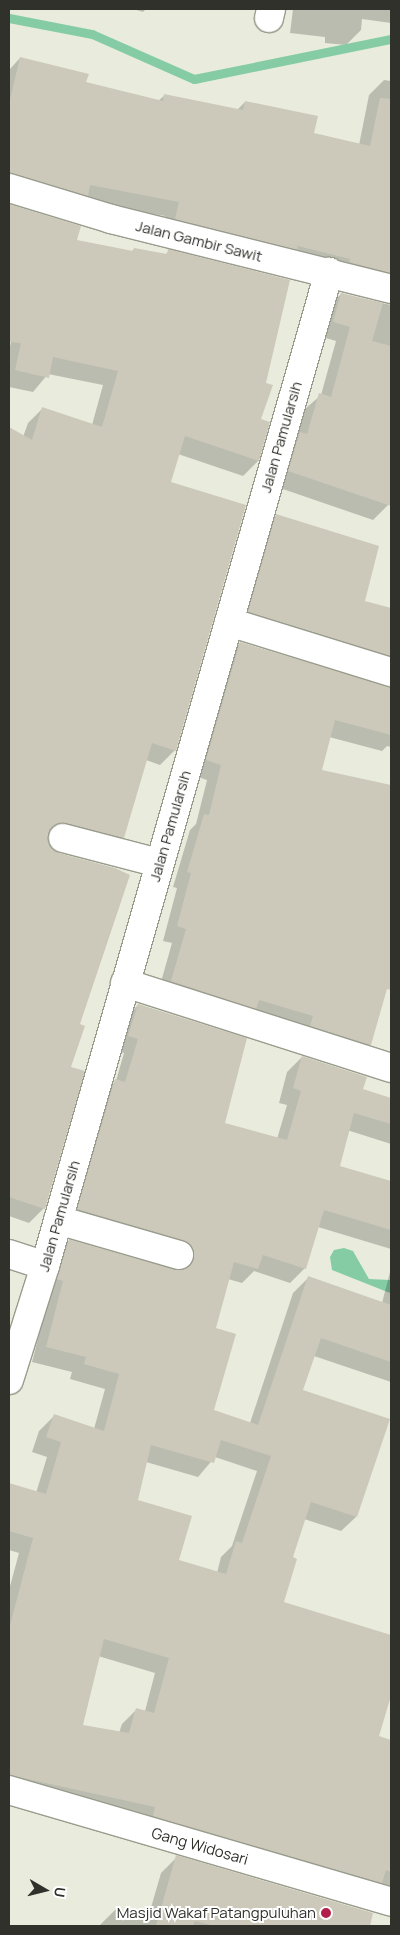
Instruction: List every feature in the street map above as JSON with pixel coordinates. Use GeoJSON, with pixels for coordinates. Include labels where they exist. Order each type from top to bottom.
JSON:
{"type":"FeatureCollection","features":[{"type":"Feature","properties":{"kind":"street","name":"Jalan Gambir Sawit"},"geometry":{"type":"LineString","coordinates":[[9,188],[111,219],[391,289]]}},
{"type":"Feature","properties":{"kind":"street","name":"Jalan Pamularsih"},"geometry":{"type":"LineString","coordinates":[[9,1380],[45,1266],[328,272]]}},
{"type":"Feature","properties":{"kind":"street"},"geometry":{"type":"LineString","coordinates":[[229,622],[391,672]]}},
{"type":"Feature","properties":{"kind":"street"},"geometry":{"type":"LineString","coordinates":[[63,838],[159,863]]}},
{"type":"Feature","properties":{"kind":"street"},"geometry":{"type":"LineString","coordinates":[[125,983],[391,1068]]}},
{"type":"Feature","properties":{"kind":"street"},"geometry":{"type":"LineString","coordinates":[[58,1220],[179,1255]]}},
{"type":"Feature","properties":{"kind":"street"},"geometry":{"type":"LineString","coordinates":[[9,1254],[45,1266]]}},
{"type":"Feature","properties":{"kind":"street","name":"Gang Widosari"},"geometry":{"type":"LineString","coordinates":[[9,1790],[391,1902]]}},
{"type":"Feature","properties":{"kind":"shaded area"},"geometry":{"type":"Polygon","coordinates":[[[344,1248],[353,1251],[369,1279],[390,1280],[390,1293],[332,1270],[330,1257],[334,1250],[344,1248]]]}},
{"type":"Feature","properties":{"kind":"building"},"geometry":{"type":"Polygon","coordinates":[[[20,57],[89,74],[86,82],[163,101],[164,94],[243,110],[245,101],[318,116],[314,133],[370,146],[380,98],[391,99],[391,273],[349,262],[350,259],[298,246],[297,250],[175,219],[179,202],[90,185],[88,196],[9,173],[9,104],[20,57]]]}},
{"type":"Feature","properties":{"kind":"building"},"geometry":{"type":"Polygon","coordinates":[[[9,204],[81,226],[77,240],[133,251],[134,248],[167,254],[168,249],[290,280],[266,383],[273,385],[261,419],[270,422],[259,461],[185,436],[171,482],[246,505],[176,751],[152,743],[124,838],[66,823],[52,827],[48,834],[48,843],[59,853],[115,868],[130,875],[80,1024],[85,1026],[71,1067],[85,1071],[45,1209],[9,1197],[9,427],[32,440],[42,407],[102,427],[118,371],[53,357],[49,378],[15,370],[21,343],[9,342],[9,204]]]}},
{"type":"Feature","properties":{"kind":"building"},"geometry":{"type":"Polygon","coordinates":[[[341,293],[383,303],[372,341],[391,346],[391,506],[288,471],[300,432],[307,434],[319,393],[331,397],[350,327],[333,322],[341,293]]]}},
{"type":"Feature","properties":{"kind":"building"},"geometry":{"type":"Polygon","coordinates":[[[276,514],[379,546],[365,601],[391,608],[391,656],[248,612],[276,514]]]}},
{"type":"Feature","properties":{"kind":"building"},"geometry":{"type":"Polygon","coordinates":[[[240,642],[391,687],[391,735],[335,720],[322,770],[391,785],[391,990],[387,989],[371,1045],[310,1026],[313,1016],[259,1000],[256,1009],[171,981],[186,929],[177,926],[191,873],[187,872],[204,814],[209,815],[221,765],[206,760],[240,642]]]}},
{"type":"Feature","properties":{"kind":"building"},"geometry":{"type":"Polygon","coordinates":[[[138,1004],[247,1038],[225,1123],[287,1140],[301,1091],[293,1088],[302,1056],[367,1077],[363,1089],[391,1098],[391,1124],[354,1113],[340,1166],[391,1181],[391,1230],[324,1210],[306,1269],[263,1255],[258,1269],[234,1262],[216,1328],[236,1334],[214,1410],[258,1425],[308,1276],[391,1305],[391,1362],[321,1338],[303,1390],[390,1419],[357,1517],[311,1502],[293,1557],[297,1559],[284,1602],[391,1635],[391,1696],[379,1736],[391,1740],[391,1872],[386,1870],[382,1883],[153,1816],[155,1807],[9,1775],[9,1629],[33,1538],[9,1531],[9,1483],[46,1494],[61,1442],[46,1437],[54,1414],[104,1431],[119,1374],[84,1364],[86,1357],[46,1347],[63,1281],[57,1279],[69,1239],[175,1270],[189,1267],[194,1259],[191,1245],[183,1240],[77,1209],[115,1079],[125,1082],[138,1039],[128,1036],[138,1004]],[[221,1440],[214,1463],[151,1445],[138,1500],[192,1516],[179,1560],[226,1574],[236,1541],[242,1543],[271,1456],[221,1440]],[[104,1639],[83,1725],[129,1733],[136,1708],[154,1713],[169,1658],[104,1639]]]}},
{"type":"Feature","properties":{"kind":"building"},"geometry":{"type":"Polygon","coordinates":[[[176,1855],[373,1913],[370,1926],[215,1926],[195,1921],[193,1926],[156,1926],[176,1855]]]}},
{"type":"Feature","properties":{"kind":"waterway"},"geometry":{"type":"LineString","coordinates":[[9,18],[92,34],[194,79],[391,39]]}},
{"type":"Feature","properties":{"kind":"place","name":"Masjid Wakaf Patangpuluhan"},"geometry":{"type":"Point","coordinates":[326,1913]}}]}
